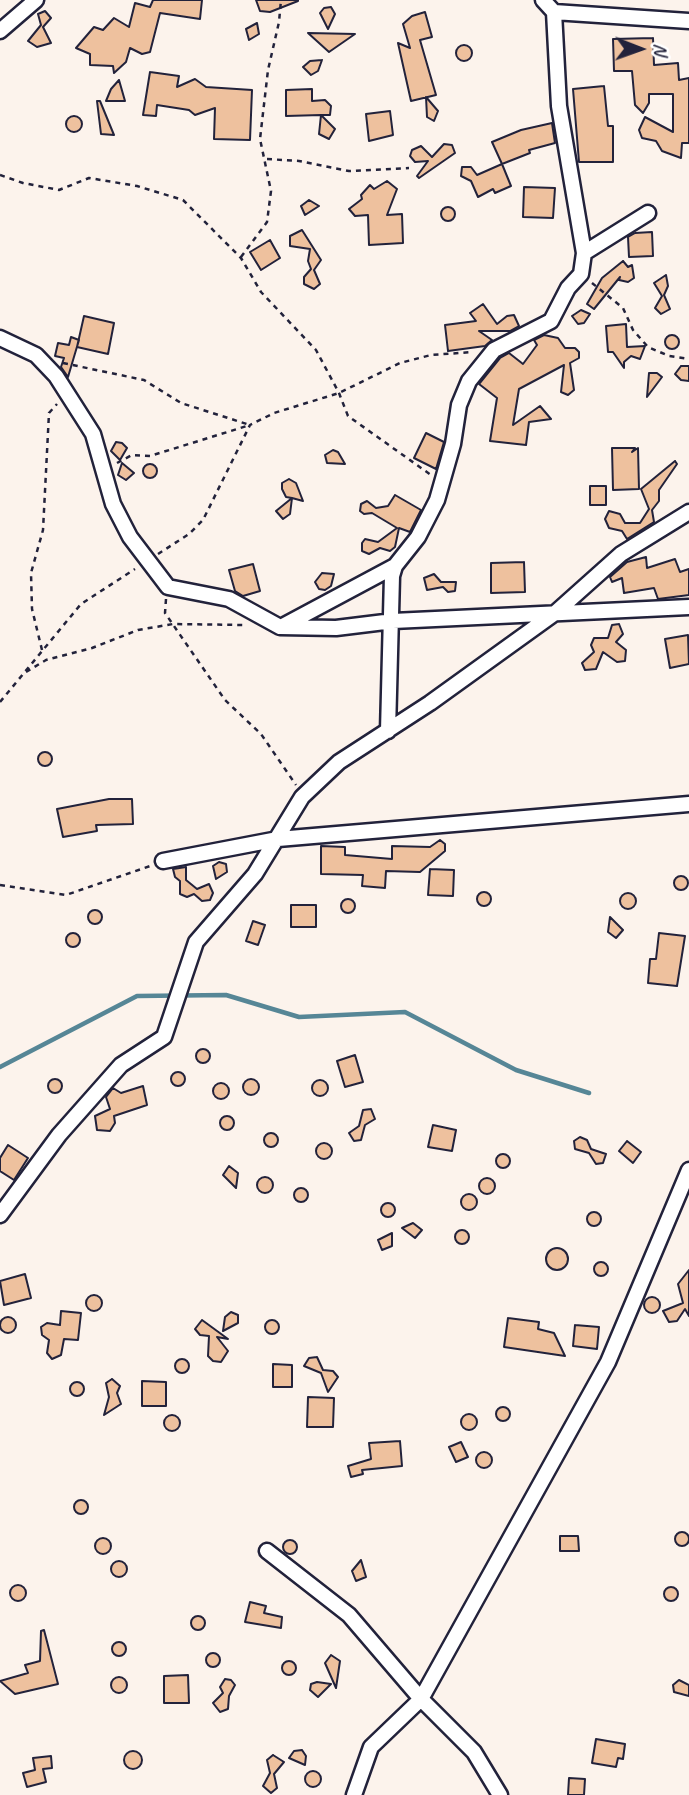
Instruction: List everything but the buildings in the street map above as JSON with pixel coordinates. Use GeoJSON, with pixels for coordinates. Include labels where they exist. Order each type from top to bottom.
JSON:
{"type":"FeatureCollection","features":[{"type":"Feature","properties":{"kind":"street"},"geometry":{"type":"LineString","coordinates":[[0,31],[36,0]]}},
{"type":"Feature","properties":{"kind":"street"},"geometry":{"type":"LineString","coordinates":[[280,627],[394,566],[418,537],[443,482],[459,405],[469,381],[494,350],[551,321],[568,288],[581,274],[584,253],[559,106],[554,12],[543,0]]}},
{"type":"Feature","properties":{"kind":"street"},"geometry":{"type":"LineString","coordinates":[[554,12],[689,21]]}},
{"type":"Feature","properties":{"kind":"street"},"geometry":{"type":"LineString","coordinates":[[584,253],[648,213]]}},
{"type":"Feature","properties":{"kind":"street"},"geometry":{"type":"LineString","coordinates":[[0,338],[36,355],[67,393],[93,434],[113,504],[146,562],[168,587],[229,599],[280,627],[336,628],[393,621],[689,607]]}},
{"type":"Feature","properties":{"kind":"street"},"geometry":{"type":"LineString","coordinates":[[0,1215],[59,1135],[121,1065],[164,1037],[196,942],[255,874],[302,797],[339,762],[388,731],[555,613],[621,554],[689,512]]}},
{"type":"Feature","properties":{"kind":"street"},"geometry":{"type":"LineString","coordinates":[[388,731],[394,566]]}},
{"type":"Feature","properties":{"kind":"street"},"geometry":{"type":"LineString","coordinates":[[163,862],[278,839],[689,804]]}},
{"type":"Feature","properties":{"kind":"street"},"geometry":{"type":"LineString","coordinates":[[354,1795],[371,1747],[421,1699],[608,1362],[689,1170]]}},
{"type":"Feature","properties":{"kind":"street"},"geometry":{"type":"LineString","coordinates":[[267,1551],[349,1615],[421,1699],[474,1752],[499,1795]]}},
{"type":"Feature","properties":{"kind":"path"},"geometry":{"type":"LineString","coordinates":[[241,258],[267,222],[271,191],[267,159],[260,139],[268,69],[279,22],[281,0]]}},
{"type":"Feature","properties":{"kind":"path"},"geometry":{"type":"LineString","coordinates":[[267,159],[299,161],[349,171],[409,168]]}},
{"type":"Feature","properties":{"kind":"path"},"geometry":{"type":"LineString","coordinates":[[0,174],[23,183],[59,190],[89,178],[137,186],[183,200],[241,258],[261,292],[316,349],[348,416],[443,482]]}},
{"type":"Feature","properties":{"kind":"path"},"geometry":{"type":"LineString","coordinates":[[581,274],[623,307],[633,330],[648,347],[669,356],[689,359]]}},
{"type":"Feature","properties":{"kind":"path"},"geometry":{"type":"LineString","coordinates":[[105,470],[132,455],[150,456],[250,425],[274,413],[339,393],[400,363],[431,355],[494,350]]}},
{"type":"Feature","properties":{"kind":"path"},"geometry":{"type":"LineString","coordinates":[[44,364],[66,363],[144,380],[181,403],[250,425]]}},
{"type":"Feature","properties":{"kind":"path"},"geometry":{"type":"LineString","coordinates":[[42,650],[32,610],[31,572],[43,530],[49,414],[67,393]]}},
{"type":"Feature","properties":{"kind":"path"},"geometry":{"type":"LineString","coordinates":[[0,702],[81,604],[189,534],[202,520],[250,425]]}},
{"type":"Feature","properties":{"kind":"path"},"geometry":{"type":"LineString","coordinates":[[168,587],[165,613],[225,700],[261,734],[288,769],[302,797]]}},
{"type":"Feature","properties":{"kind":"path"},"geometry":{"type":"LineString","coordinates":[[23,673],[46,660],[92,648],[138,630],[173,624],[218,627],[257,624],[280,627]]}},
{"type":"Feature","properties":{"kind":"path"},"geometry":{"type":"LineString","coordinates":[[0,885],[66,895],[163,862]]}},
{"type":"Feature","properties":{"kind":"waterway"},"geometry":{"type":"LineString","coordinates":[[0,1067],[137,996],[226,995],[299,1017],[405,1012],[516,1070],[589,1093]]}}]}
